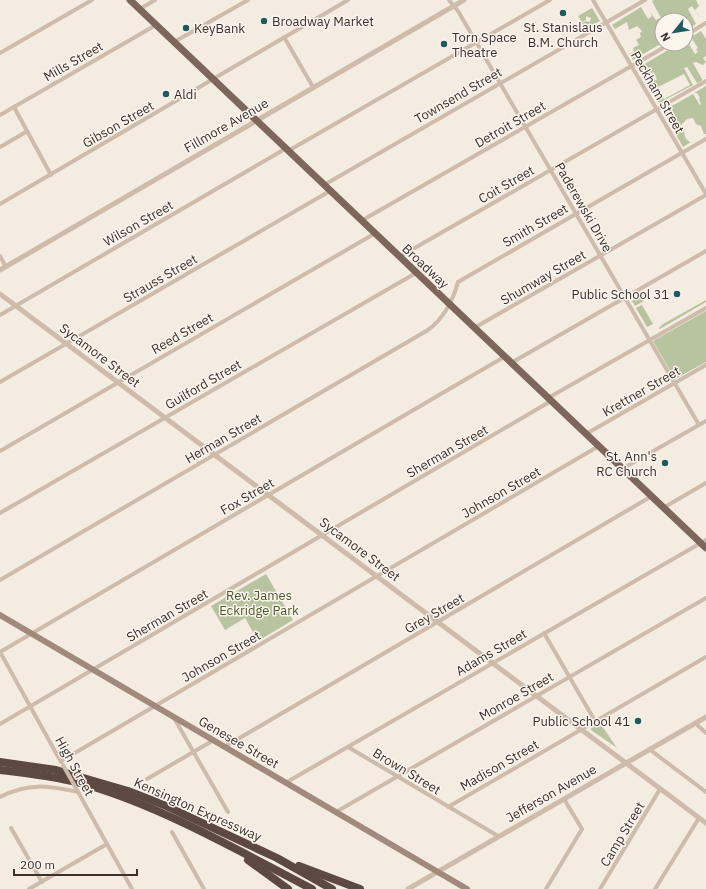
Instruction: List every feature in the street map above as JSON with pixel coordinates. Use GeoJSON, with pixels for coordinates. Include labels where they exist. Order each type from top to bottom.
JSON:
{"type":"FeatureCollection","features":[{"type":"Feature","properties":{"kind":"highway","name":"Kensington Expressway"},"geometry":{"type":"LineString","coordinates":[[0,762],[56,770],[128,791],[164,805],[277,858],[332,889]]}},
{"type":"Feature","properties":{"kind":"highway","name":"Kensington Expressway"},"geometry":{"type":"LineString","coordinates":[[0,770],[82,784],[112,793],[217,840],[312,889]]}},
{"type":"Feature","properties":{"kind":"highway"},"geometry":{"type":"LineString","coordinates":[[217,840],[288,889]]}},
{"type":"Feature","properties":{"kind":"highway"},"geometry":{"type":"LineString","coordinates":[[277,858],[360,889]]}},
{"type":"Feature","properties":{"kind":"main road","name":"Broadway"},"geometry":{"type":"LineString","coordinates":[[130,0],[374,234],[622,469],[704,544]]}},
{"type":"Feature","properties":{"kind":"main road","name":"Genesee Street"},"geometry":{"type":"LineString","coordinates":[[0,615],[226,746],[467,889]]}},
{"type":"Feature","properties":{"kind":"street"},"geometry":{"type":"LineString","coordinates":[[0,53],[92,0]]}},
{"type":"Feature","properties":{"kind":"street"},"geometry":{"type":"LineString","coordinates":[[140,9],[155,0]]}},
{"type":"Feature","properties":{"kind":"street"},"geometry":{"type":"LineString","coordinates":[[174,42],[248,0]]}},
{"type":"Feature","properties":{"kind":"street","name":"Gibson Street"},"geometry":{"type":"LineString","coordinates":[[0,204],[348,0]]}},
{"type":"Feature","properties":{"kind":"street","name":"Paderewski Drive"},"geometry":{"type":"LineString","coordinates":[[449,0],[476,42],[699,425]]}},
{"type":"Feature","properties":{"kind":"street","name":"Fillmore Avenue"},"geometry":{"type":"LineString","coordinates":[[0,270],[464,0]]}},
{"type":"Feature","properties":{"kind":"street","name":"Wilson Street"},"geometry":{"type":"LineString","coordinates":[[0,315],[550,0]]}},
{"type":"Feature","properties":{"kind":"street","name":"Peckham Street"},"geometry":{"type":"LineString","coordinates":[[593,0],[706,194]]}},
{"type":"Feature","properties":{"kind":"street","name":"Townsend Street"},"geometry":{"type":"LineString","coordinates":[[323,185],[645,0]]}},
{"type":"Feature","properties":{"kind":"street"},"geometry":{"type":"LineString","coordinates":[[694,30],[706,23]]}},
{"type":"Feature","properties":{"kind":"street","name":"Mills Street"},"geometry":{"type":"LineString","coordinates":[[0,115],[156,25]]}},
{"type":"Feature","properties":{"kind":"street"},"geometry":{"type":"LineString","coordinates":[[284,38],[313,87]]}},
{"type":"Feature","properties":{"kind":"street","name":"Detroit Street"},"geometry":{"type":"LineString","coordinates":[[362,221],[656,52]]}},
{"type":"Feature","properties":{"kind":"street","name":"Coit Street"},"geometry":{"type":"LineString","coordinates":[[399,257],[550,169],[706,81]]}},
{"type":"Feature","properties":{"kind":"street"},"geometry":{"type":"LineString","coordinates":[[14,107],[26,132],[51,175]]}},
{"type":"Feature","properties":{"kind":"street"},"geometry":{"type":"LineString","coordinates":[[0,147],[26,132]]}},
{"type":"Feature","properties":{"kind":"street","name":"Smith Street"},"geometry":{"type":"LineString","coordinates":[[449,304],[458,282],[706,139]]}},
{"type":"Feature","properties":{"kind":"street","name":"Strauss Street"},"geometry":{"type":"LineString","coordinates":[[0,382],[330,191]]}},
{"type":"Feature","properties":{"kind":"street","name":"Shumway Street"},"geometry":{"type":"LineString","coordinates":[[474,328],[706,194]]}},
{"type":"Feature","properties":{"kind":"street","name":"Reed Street"},"geometry":{"type":"LineString","coordinates":[[0,450],[374,234]]}},
{"type":"Feature","properties":{"kind":"street"},"geometry":{"type":"LineString","coordinates":[[511,363],[706,251]]}},
{"type":"Feature","properties":{"kind":"street"},"geometry":{"type":"LineString","coordinates":[[0,256],[6,267]]}},
{"type":"Feature","properties":{"kind":"street","name":"Guilford Street"},"geometry":{"type":"LineString","coordinates":[[0,512],[416,273]]}},
{"type":"Feature","properties":{"kind":"street","name":"Sycamore Street"},"geometry":{"type":"LineString","coordinates":[[0,294],[706,823]]}},
{"type":"Feature","properties":{"kind":"street","name":"Herman Street"},"geometry":{"type":"LineString","coordinates":[[0,580],[428,330],[437,322],[449,304]]}},
{"type":"Feature","properties":{"kind":"street","name":"Sherman Street"},"geometry":{"type":"LineString","coordinates":[[0,724],[324,536],[650,340],[706,308]]}},
{"type":"Feature","properties":{"kind":"street","name":"Fox Street"},"geometry":{"type":"LineString","coordinates":[[0,652],[504,357]]}},
{"type":"Feature","properties":{"kind":"street","name":"Krettner Street"},"geometry":{"type":"LineString","coordinates":[[586,434],[706,365]]}},
{"type":"Feature","properties":{"kind":"street"},"geometry":{"type":"LineString","coordinates":[[622,469],[706,421]]}},
{"type":"Feature","properties":{"kind":"street","name":"Johnson Street"},"geometry":{"type":"LineString","coordinates":[[62,763],[156,706],[599,446]]}},
{"type":"Feature","properties":{"kind":"street"},"geometry":{"type":"LineString","coordinates":[[664,508],[706,483]]}},
{"type":"Feature","properties":{"kind":"street","name":"Grey Street"},"geometry":{"type":"LineString","coordinates":[[226,746],[652,496]]}},
{"type":"Feature","properties":{"kind":"street","name":"Adams Street"},"geometry":{"type":"LineString","coordinates":[[287,782],[544,633],[704,544]]}},
{"type":"Feature","properties":{"kind":"street","name":"Monroe Street"},"geometry":{"type":"LineString","coordinates":[[336,812],[706,598]]}},
{"type":"Feature","properties":{"kind":"street"},"geometry":{"type":"LineString","coordinates":[[544,633],[594,722]]}},
{"type":"Feature","properties":{"kind":"street","name":"High Street"},"geometry":{"type":"LineString","coordinates":[[0,652],[132,889]]}},
{"type":"Feature","properties":{"kind":"street","name":"Madison Street"},"geometry":{"type":"LineString","coordinates":[[448,807],[706,657]]}},
{"type":"Feature","properties":{"kind":"street"},"geometry":{"type":"LineString","coordinates":[[172,716],[228,812]]}},
{"type":"Feature","properties":{"kind":"street","name":"Jefferson Avenue"},"geometry":{"type":"LineString","coordinates":[[408,889],[414,888],[439,871],[498,836],[706,717]]}},
{"type":"Feature","properties":{"kind":"street"},"geometry":{"type":"LineString","coordinates":[[695,723],[706,733]]}},
{"type":"Feature","properties":{"kind":"street"},"geometry":{"type":"LineString","coordinates":[[147,779],[215,740]]}},
{"type":"Feature","properties":{"kind":"street","name":"Brown Street"},"geometry":{"type":"LineString","coordinates":[[348,747],[498,836]]}},
{"type":"Feature","properties":{"kind":"street"},"geometry":{"type":"LineString","coordinates":[[650,750],[706,792]]}},
{"type":"Feature","properties":{"kind":"street"},"geometry":{"type":"LineString","coordinates":[[0,797],[22,788],[41,786],[78,791]]}},
{"type":"Feature","properties":{"kind":"street","name":"Camp Street"},"geometry":{"type":"LineString","coordinates":[[600,889],[660,789]]}},
{"type":"Feature","properties":{"kind":"street"},"geometry":{"type":"LineString","coordinates":[[546,889],[582,829],[564,799]]}},
{"type":"Feature","properties":{"kind":"street"},"geometry":{"type":"LineString","coordinates":[[655,889],[699,818]]}},
{"type":"Feature","properties":{"kind":"street"},"geometry":{"type":"LineString","coordinates":[[11,828],[42,882]]}},
{"type":"Feature","properties":{"kind":"street"},"geometry":{"type":"LineString","coordinates":[[172,832],[204,889]]}},
{"type":"Feature","properties":{"kind":"street"},"geometry":{"type":"LineString","coordinates":[[29,889],[107,844]]}},
{"type":"Feature","properties":{"kind":"green space"},"geometry":{"type":"Polygon","coordinates":[[[696,0],[699,6],[695,10],[703,22],[692,6],[688,9],[690,12],[658,12],[652,1],[696,0]]]}},
{"type":"Feature","properties":{"kind":"green space"},"geometry":{"type":"Polygon","coordinates":[[[641,7],[648,19],[652,16],[650,12],[654,17],[654,48],[633,60],[630,54],[634,52],[633,48],[639,45],[636,40],[641,37],[640,33],[642,31],[637,26],[629,30],[627,22],[615,29],[612,25],[641,7]]]}},
{"type":"Feature","properties":{"kind":"green space"},"geometry":{"type":"Polygon","coordinates":[[[592,8],[600,21],[585,29],[582,23],[586,21],[590,22],[591,18],[586,16],[586,20],[582,22],[578,16],[592,8]]]}},
{"type":"Feature","properties":{"kind":"green space"},"geometry":{"type":"Polygon","coordinates":[[[701,31],[706,39],[706,56],[703,58],[706,62],[703,65],[696,62],[693,63],[702,81],[697,83],[687,67],[684,68],[693,85],[659,103],[638,68],[665,52],[694,52],[695,54],[698,52],[696,49],[698,48],[694,42],[694,35],[701,31]],[[653,72],[645,76],[649,83],[657,79],[653,72]],[[684,74],[658,87],[664,99],[690,85],[684,74]]]}},
{"type":"Feature","properties":{"kind":"green space"},"geometry":{"type":"Polygon","coordinates":[[[706,86],[706,134],[704,134],[701,126],[696,124],[693,118],[687,119],[680,126],[682,131],[684,129],[687,139],[691,142],[683,147],[663,111],[693,94],[700,105],[700,98],[697,93],[694,93],[706,86]]]}},
{"type":"Feature","properties":{"kind":"green space"},"geometry":{"type":"Polygon","coordinates":[[[647,292],[648,294],[641,297],[644,301],[635,306],[632,301],[647,292]]]}},
{"type":"Feature","properties":{"kind":"green space"},"geometry":{"type":"Polygon","coordinates":[[[706,300],[706,302],[660,329],[659,328],[663,324],[706,300]]]}},
{"type":"Feature","properties":{"kind":"green space"},"geometry":{"type":"Polygon","coordinates":[[[642,305],[653,324],[647,327],[636,308],[642,305]]]}},
{"type":"Feature","properties":{"kind":"green space"},"geometry":{"type":"Polygon","coordinates":[[[706,311],[706,362],[675,379],[653,341],[706,311]]]}},
{"type":"Feature","properties":{"kind":"green space","name":"Rev. James Eckridge Park"},"geometry":{"type":"Polygon","coordinates":[[[266,574],[293,620],[258,641],[245,618],[225,630],[211,606],[266,574]]]}},
{"type":"Feature","properties":{"kind":"green space"},"geometry":{"type":"Polygon","coordinates":[[[600,723],[617,748],[591,730],[591,728],[600,723]]]}},
{"type":"Feature","properties":{"kind":"place","name":"St. Stanislaus B.M. Church"},"geometry":{"type":"Point","coordinates":[563,13]}},
{"type":"Feature","properties":{"kind":"place","name":"Broadway Market"},"geometry":{"type":"Point","coordinates":[264,21]}},
{"type":"Feature","properties":{"kind":"place","name":"KeyBank"},"geometry":{"type":"Point","coordinates":[186,28]}},
{"type":"Feature","properties":{"kind":"place","name":"Torn Space Theatre"},"geometry":{"type":"Point","coordinates":[444,44]}},
{"type":"Feature","properties":{"kind":"place","name":"Aldi"},"geometry":{"type":"Point","coordinates":[166,94]}},
{"type":"Feature","properties":{"kind":"place","name":"Public School 31"},"geometry":{"type":"Point","coordinates":[677,294]}},
{"type":"Feature","properties":{"kind":"place","name":"St. Ann's RC Church"},"geometry":{"type":"Point","coordinates":[665,463]}},
{"type":"Feature","properties":{"kind":"place","name":"Public School 41"},"geometry":{"type":"Point","coordinates":[638,721]}}]}
